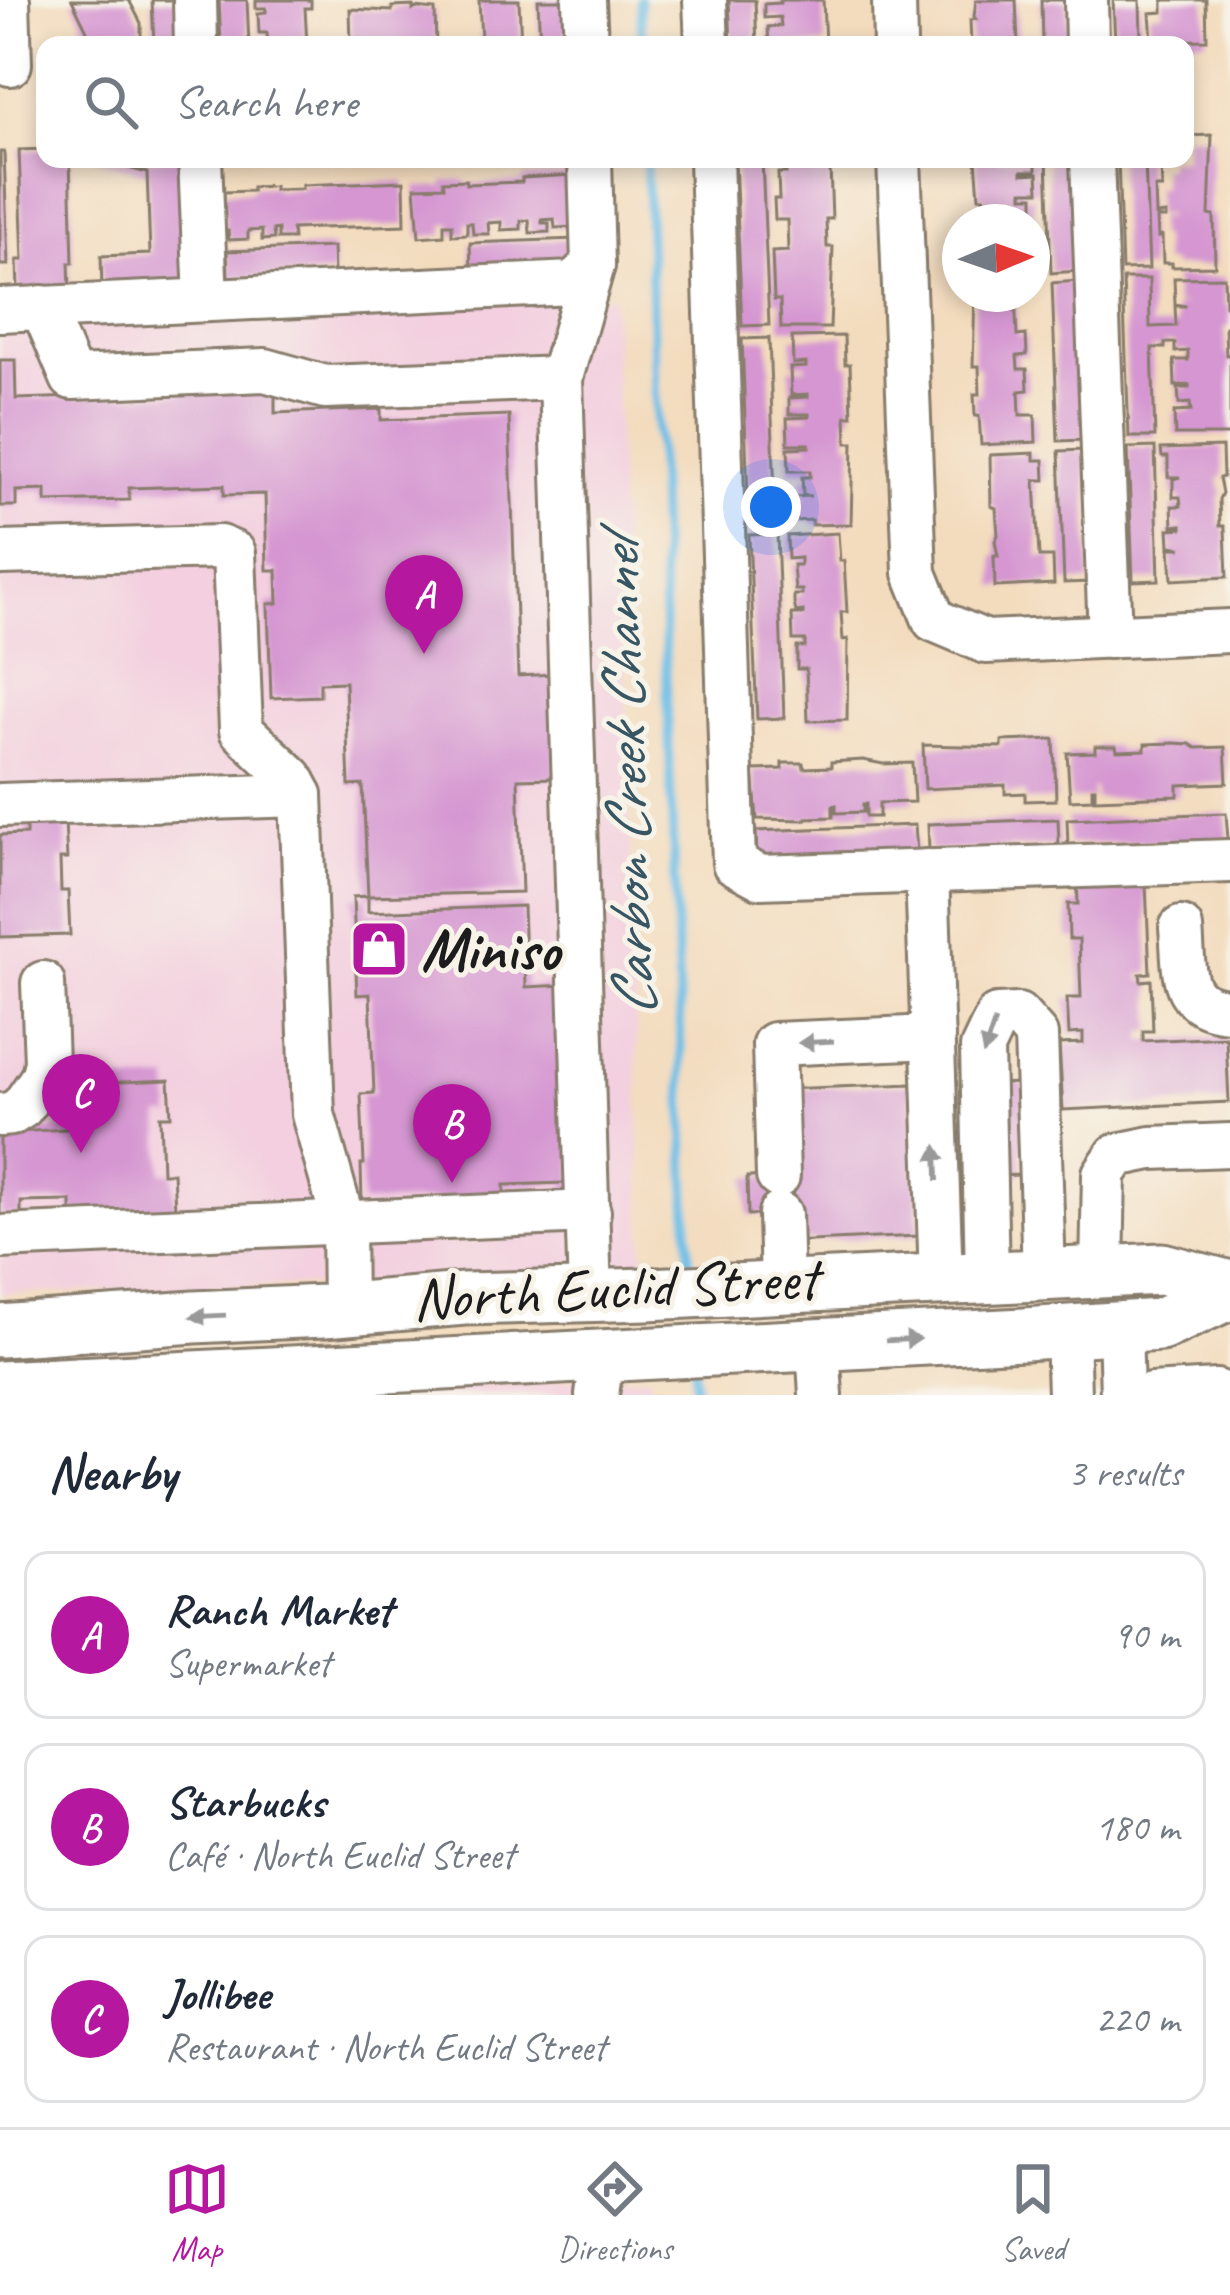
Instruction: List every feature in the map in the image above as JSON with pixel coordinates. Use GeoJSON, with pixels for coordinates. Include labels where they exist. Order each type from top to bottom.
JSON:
{"type":"FeatureCollection","features":[{"type":"Feature","properties":{"kind":"main road","name":"North Euclid Street"},"geometry":{"type":"LineString","coordinates":[[0,1331],[464,1299],[590,1295],[651,1323],[753,1310],[842,1284],[1162,1269],[1230,1290]]}},
{"type":"Feature","properties":{"kind":"main road","name":"North Euclid Street"},"geometry":{"type":"LineString","coordinates":[[753,1310],[820,1382],[1067,1331],[1160,1325],[1230,1290]]}},
{"type":"Feature","properties":{"kind":"main road"},"geometry":{"type":"LineString","coordinates":[[395,1365],[440,1335],[585,1323],[591,1313],[590,1295]]}},
{"type":"Feature","properties":{"kind":"main road","name":"North Euclid Street"},"geometry":{"type":"LineString","coordinates":[[0,1387],[195,1386],[395,1365],[600,1375],[651,1323]]}},
{"type":"Feature","properties":{"kind":"street"},"geometry":{"type":"LineString","coordinates":[[8,0],[10,64]]}},
{"type":"Feature","properties":{"kind":"street"},"geometry":{"type":"LineString","coordinates":[[195,0],[196,36]]}},
{"type":"Feature","properties":{"kind":"street"},"geometry":{"type":"LineString","coordinates":[[584,0],[586,36]]}},
{"type":"Feature","properties":{"kind":"street"},"geometry":{"type":"LineString","coordinates":[[705,0],[707,36]]}},
{"type":"Feature","properties":{"kind":"street"},"geometry":{"type":"LineString","coordinates":[[894,0],[895,36]]}},
{"type":"Feature","properties":{"kind":"street"},"geometry":{"type":"LineString","coordinates":[[1086,0],[1087,36]]}},
{"type":"Feature","properties":{"kind":"street"},"geometry":{"type":"LineString","coordinates":[[200,168],[206,300]]}},
{"type":"Feature","properties":{"kind":"street"},"geometry":{"type":"LineString","coordinates":[[590,168],[593,265],[561,378],[590,1295]]}},
{"type":"Feature","properties":{"kind":"street"},"geometry":{"type":"LineString","coordinates":[[711,168],[734,863],[760,877],[1230,861]]}},
{"type":"Feature","properties":{"kind":"street"},"geometry":{"type":"LineString","coordinates":[[899,168],[915,573],[934,620],[986,642],[1230,631]]}},
{"type":"Feature","properties":{"kind":"street"},"geometry":{"type":"LineString","coordinates":[[1092,168],[1110,637]]}},
{"type":"Feature","properties":{"kind":"street"},"geometry":{"type":"LineString","coordinates":[[21,309],[573,283],[593,265]]}},
{"type":"Feature","properties":{"kind":"street"},"geometry":{"type":"LineString","coordinates":[[21,309],[72,378],[265,370],[325,387],[561,378]]}},
{"type":"Feature","properties":{"kind":"street"},"geometry":{"type":"LineString","coordinates":[[0,553],[220,547],[234,553],[241,730],[292,778],[301,795],[313,1114],[344,1221],[344,1310]]}},
{"type":"Feature","properties":{"kind":"street"},"geometry":{"type":"LineString","coordinates":[[0,805],[301,795]]}},
{"type":"Feature","properties":{"kind":"street"},"geometry":{"type":"LineString","coordinates":[[928,871],[933,1037],[964,1278]]}},
{"type":"Feature","properties":{"kind":"street"},"geometry":{"type":"LineString","coordinates":[[1181,928],[1187,989],[1212,1009],[1230,1010]]}},
{"type":"Feature","properties":{"kind":"street"},"geometry":{"type":"LineString","coordinates":[[0,1115],[22,1107],[42,1078],[46,1063],[43,983]]}},
{"type":"Feature","properties":{"kind":"street"},"geometry":{"type":"LineString","coordinates":[[964,1278],[982,1048],[997,1016],[1018,1015],[1036,1035],[1044,1274]]}},
{"type":"Feature","properties":{"kind":"street"},"geometry":{"type":"LineString","coordinates":[[753,1310],[779,1195],[774,1044],[933,1037]]}},
{"type":"Feature","properties":{"kind":"street"},"geometry":{"type":"LineString","coordinates":[[1102,1272],[1104,1174],[1117,1155],[1151,1148],[1230,1145]]}},
{"type":"Feature","properties":{"kind":"street"},"geometry":{"type":"LineString","coordinates":[[0,1237],[589,1212]]}},
{"type":"Feature","properties":{"kind":"street"},"geometry":{"type":"LineString","coordinates":[[1120,1327],[1122,1395]]}},
{"type":"Feature","properties":{"kind":"street"},"geometry":{"type":"LineString","coordinates":[[1067,1331],[1069,1395]]}},
{"type":"Feature","properties":{"kind":"street"},"geometry":{"type":"LineString","coordinates":[[1151,1395],[1208,1394]]}},
{"type":"Feature","properties":{"kind":"shaded area"},"geometry":{"type":"Polygon","coordinates":[[[613,296],[644,1276],[0,1294],[0,324],[613,296]]]}},
{"type":"Feature","properties":{"kind":"shaded area"},"geometry":{"type":"Polygon","coordinates":[[[650,1376],[651,1395],[238,1395],[650,1376]]]}},
{"type":"Feature","properties":{"kind":"building"},"geometry":{"type":"Polygon","coordinates":[[[72,0],[129,0],[141,23],[141,36],[89,35],[72,0]]]}},
{"type":"Feature","properties":{"kind":"building"},"geometry":{"type":"Polygon","coordinates":[[[152,0],[183,0],[184,36],[154,36],[152,0]]]}},
{"type":"Feature","properties":{"kind":"building"},"geometry":{"type":"Polygon","coordinates":[[[219,0],[247,0],[249,36],[221,36],[219,0]]]}},
{"type":"Feature","properties":{"kind":"building"},"geometry":{"type":"Polygon","coordinates":[[[256,0],[311,0],[311,8],[305,8],[307,36],[259,33],[258,13],[266,8],[256,8],[256,0]]]}},
{"type":"Feature","properties":{"kind":"building"},"geometry":{"type":"Polygon","coordinates":[[[479,0],[519,0],[521,36],[481,36],[479,0]]]}},
{"type":"Feature","properties":{"kind":"building"},"geometry":{"type":"Polygon","coordinates":[[[538,0],[566,0],[568,36],[540,36],[538,0]]]}},
{"type":"Feature","properties":{"kind":"building"},"geometry":{"type":"Polygon","coordinates":[[[729,0],[755,0],[757,36],[731,36],[729,0]]]}},
{"type":"Feature","properties":{"kind":"building"},"geometry":{"type":"Polygon","coordinates":[[[823,0],[825,36],[768,36],[768,27],[781,26],[780,17],[764,18],[764,4],[823,0]]]}},
{"type":"Feature","properties":{"kind":"building"},"geometry":{"type":"Polygon","coordinates":[[[976,0],[1016,0],[1018,36],[971,36],[976,0]]]}},
{"type":"Feature","properties":{"kind":"building"},"geometry":{"type":"Polygon","coordinates":[[[1041,0],[1067,0],[1069,36],[1042,36],[1041,0]]]}},
{"type":"Feature","properties":{"kind":"building"},"geometry":{"type":"Polygon","coordinates":[[[1113,0],[1140,0],[1141,36],[1115,36],[1113,0]]]}},
{"type":"Feature","properties":{"kind":"building"},"geometry":{"type":"Polygon","coordinates":[[[1163,0],[1206,0],[1207,40],[1152,36],[1150,13],[1163,12],[1163,0]]]}},
{"type":"Feature","properties":{"kind":"building"},"geometry":{"type":"Polygon","coordinates":[[[392,7],[435,10],[436,36],[351,36],[350,9],[392,11],[392,7]]]}},
{"type":"Feature","properties":{"kind":"building"},"geometry":{"type":"Polygon","coordinates":[[[1212,135],[1209,215],[1214,216],[1215,266],[1172,267],[1172,263],[1163,263],[1157,218],[1166,218],[1166,214],[1156,215],[1155,188],[1162,188],[1161,168],[1194,168],[1194,136],[1212,135]]]}},
{"type":"Feature","properties":{"kind":"building"},"geometry":{"type":"Polygon","coordinates":[[[36,149],[36,168],[70,168],[70,290],[18,292],[17,260],[23,260],[19,150],[36,149]]]}},
{"type":"Feature","properties":{"kind":"building"},"geometry":{"type":"Polygon","coordinates":[[[0,152],[4,152],[8,265],[0,265],[0,152]]]}},
{"type":"Feature","properties":{"kind":"building"},"geometry":{"type":"Polygon","coordinates":[[[128,168],[189,168],[193,275],[183,286],[102,289],[101,256],[150,254],[147,173],[128,168]]]}},
{"type":"Feature","properties":{"kind":"building"},"geometry":{"type":"Polygon","coordinates":[[[735,168],[762,168],[769,325],[742,326],[735,168]]]}},
{"type":"Feature","properties":{"kind":"building"},"geometry":{"type":"Polygon","coordinates":[[[785,168],[830,168],[832,219],[826,219],[827,247],[833,247],[830,328],[781,328],[780,300],[774,300],[772,252],[788,251],[787,220],[775,220],[774,199],[779,199],[778,173],[786,173],[785,168]]]}},
{"type":"Feature","properties":{"kind":"building"},"geometry":{"type":"Polygon","coordinates":[[[977,168],[1036,168],[1022,171],[1038,173],[1039,191],[1023,191],[1023,196],[1034,196],[1034,204],[984,204],[984,197],[979,197],[977,168]]]}},
{"type":"Feature","properties":{"kind":"building"},"geometry":{"type":"Polygon","coordinates":[[[1047,168],[1074,168],[1079,271],[1051,273],[1047,168]]]}},
{"type":"Feature","properties":{"kind":"building"},"geometry":{"type":"Polygon","coordinates":[[[1118,168],[1145,168],[1149,269],[1122,270],[1118,168]]]}},
{"type":"Feature","properties":{"kind":"building"},"geometry":{"type":"Polygon","coordinates":[[[573,175],[575,227],[555,228],[554,219],[542,220],[549,223],[549,232],[530,233],[529,220],[521,221],[521,229],[501,230],[501,222],[488,223],[489,234],[473,234],[472,223],[467,223],[467,234],[452,235],[452,224],[444,224],[444,235],[419,237],[415,187],[444,186],[443,181],[522,182],[522,178],[573,175]]]}},
{"type":"Feature","properties":{"kind":"building"},"geometry":{"type":"Polygon","coordinates":[[[404,181],[405,225],[292,229],[293,239],[278,239],[278,229],[273,230],[274,239],[262,240],[262,230],[248,231],[248,239],[229,240],[225,231],[224,192],[404,181]]]}},
{"type":"Feature","properties":{"kind":"building"},"geometry":{"type":"Polygon","coordinates":[[[576,239],[577,266],[471,270],[470,243],[576,239]]]}},
{"type":"Feature","properties":{"kind":"building"},"geometry":{"type":"Polygon","coordinates":[[[333,247],[334,274],[228,278],[227,251],[333,247]]]}},
{"type":"Feature","properties":{"kind":"building"},"geometry":{"type":"Polygon","coordinates":[[[1224,277],[1225,305],[1230,307],[1230,327],[1225,327],[1226,355],[1230,355],[1230,435],[1175,435],[1174,412],[1191,411],[1190,403],[1179,404],[1178,388],[1189,385],[1175,386],[1174,360],[1188,360],[1188,351],[1175,352],[1175,343],[1165,343],[1165,348],[1152,348],[1155,437],[1129,437],[1123,279],[1149,279],[1150,327],[1176,326],[1175,306],[1186,306],[1175,304],[1174,278],[1224,277]]]}},
{"type":"Feature","properties":{"kind":"building"},"geometry":{"type":"Polygon","coordinates":[[[1079,281],[1085,440],[1058,441],[1052,283],[1079,281]]]}},
{"type":"Feature","properties":{"kind":"building"},"geometry":{"type":"Polygon","coordinates":[[[974,312],[1016,312],[1017,336],[1026,335],[1027,355],[1017,356],[1018,369],[1027,369],[1028,390],[1019,391],[1020,415],[1035,415],[1036,442],[981,445],[974,394],[980,394],[979,366],[973,366],[974,312]]]}},
{"type":"Feature","properties":{"kind":"building"},"geometry":{"type":"Polygon","coordinates":[[[844,336],[852,416],[846,416],[847,443],[853,443],[851,524],[812,525],[812,520],[794,521],[793,497],[811,496],[803,495],[802,477],[810,477],[810,471],[789,471],[788,448],[809,447],[788,444],[787,418],[809,417],[789,414],[789,398],[808,397],[791,395],[790,368],[806,367],[806,363],[793,364],[792,337],[844,336]]]}},
{"type":"Feature","properties":{"kind":"building"},"geometry":{"type":"Polygon","coordinates":[[[769,338],[776,522],[749,523],[742,339],[769,338]]]}},
{"type":"Feature","properties":{"kind":"building"},"geometry":{"type":"Polygon","coordinates":[[[0,360],[15,360],[16,399],[275,391],[275,413],[381,409],[381,420],[509,415],[518,676],[553,674],[557,778],[518,779],[522,892],[368,896],[363,785],[349,786],[345,682],[320,683],[320,696],[271,698],[268,604],[278,603],[277,570],[267,570],[265,494],[224,495],[224,485],[129,488],[129,500],[46,502],[46,490],[16,491],[16,506],[0,506],[0,360]]]}},
{"type":"Feature","properties":{"kind":"building"},"geometry":{"type":"Polygon","coordinates":[[[1155,447],[1159,580],[1133,581],[1128,448],[1155,447]]]}},
{"type":"Feature","properties":{"kind":"building"},"geometry":{"type":"Polygon","coordinates":[[[1222,447],[1220,526],[1225,529],[1227,577],[1172,580],[1170,548],[1182,548],[1170,546],[1169,529],[1182,528],[1173,526],[1172,506],[1181,506],[1180,497],[1173,497],[1173,479],[1180,477],[1168,477],[1168,457],[1162,457],[1161,449],[1222,447]]]}},
{"type":"Feature","properties":{"kind":"building"},"geometry":{"type":"Polygon","coordinates":[[[1086,450],[1090,582],[1064,583],[1059,451],[1086,450]]]}},
{"type":"Feature","properties":{"kind":"building"},"geometry":{"type":"Polygon","coordinates":[[[1034,453],[1034,460],[1044,460],[1045,480],[1035,480],[1039,557],[1053,557],[1054,584],[995,587],[998,535],[996,508],[991,506],[990,455],[1034,453]]]}},
{"type":"Feature","properties":{"kind":"building"},"geometry":{"type":"Polygon","coordinates":[[[838,533],[847,612],[841,612],[843,640],[848,639],[847,720],[808,721],[806,669],[797,669],[797,647],[805,647],[805,640],[793,640],[792,614],[803,614],[796,612],[794,603],[794,595],[802,595],[802,590],[795,590],[793,565],[800,565],[800,558],[788,559],[787,536],[838,533]]]}},
{"type":"Feature","properties":{"kind":"building"},"geometry":{"type":"Polygon","coordinates":[[[777,534],[784,718],[757,719],[749,535],[777,534]]]}},
{"type":"Feature","properties":{"kind":"building"},"geometry":{"type":"Polygon","coordinates":[[[1054,739],[1056,800],[1025,801],[1025,793],[1005,794],[1005,785],[925,789],[923,745],[1002,747],[1002,741],[1054,739]]]}},
{"type":"Feature","properties":{"kind":"building"},"geometry":{"type":"Polygon","coordinates":[[[1145,744],[1225,747],[1227,783],[1178,785],[1178,796],[1095,799],[1092,788],[1092,799],[1070,800],[1067,753],[1095,752],[1095,746],[1145,750],[1145,744]]]}},
{"type":"Feature","properties":{"kind":"building"},"geometry":{"type":"Polygon","coordinates":[[[831,762],[912,763],[914,802],[879,803],[879,817],[866,817],[863,804],[863,812],[836,813],[833,806],[833,817],[757,819],[753,770],[782,769],[782,763],[831,767],[831,762]]]}},
{"type":"Feature","properties":{"kind":"building"},"geometry":{"type":"Polygon","coordinates":[[[1226,813],[1228,839],[1068,845],[1067,819],[1226,813]]]}},
{"type":"Feature","properties":{"kind":"building"},"geometry":{"type":"Polygon","coordinates":[[[1058,819],[1059,846],[929,851],[928,824],[1058,819]]]}},
{"type":"Feature","properties":{"kind":"building"},"geometry":{"type":"Polygon","coordinates":[[[65,822],[67,859],[60,859],[61,891],[68,891],[70,935],[0,937],[0,835],[26,834],[26,823],[65,822]]]}},
{"type":"Feature","properties":{"kind":"building"},"geometry":{"type":"Polygon","coordinates":[[[915,825],[917,852],[757,859],[756,831],[915,825]]]}},
{"type":"Feature","properties":{"kind":"building"},"geometry":{"type":"Polygon","coordinates":[[[1077,879],[1146,885],[1150,973],[1140,974],[1141,981],[1151,980],[1153,1031],[1143,1031],[1143,1041],[1226,1037],[1229,1102],[1063,1110],[1059,1044],[1083,1043],[1083,1033],[1069,1034],[1067,998],[1081,998],[1079,939],[1069,939],[1068,904],[1078,904],[1077,879]]]}},
{"type":"Feature","properties":{"kind":"building"},"geometry":{"type":"Polygon","coordinates":[[[368,896],[368,912],[523,906],[526,987],[566,985],[574,1197],[565,1197],[565,1183],[504,1185],[504,1198],[362,1203],[361,1094],[374,1093],[370,994],[357,995],[353,897],[368,896]]]}},
{"type":"Feature","properties":{"kind":"building"},"geometry":{"type":"Polygon","coordinates":[[[169,1080],[171,1116],[160,1116],[162,1173],[173,1173],[175,1209],[71,1212],[71,1201],[21,1202],[21,1215],[0,1216],[0,1133],[66,1129],[65,1116],[54,1117],[52,1085],[169,1080]]]}},
{"type":"Feature","properties":{"kind":"building"},"geometry":{"type":"Polygon","coordinates":[[[1025,1083],[1021,1175],[995,1176],[986,1084],[1025,1083]]]}},
{"type":"Feature","properties":{"kind":"building"},"geometry":{"type":"Polygon","coordinates":[[[912,1084],[919,1236],[789,1242],[788,1213],[748,1215],[747,1177],[787,1176],[784,1089],[912,1084]]]}},
{"type":"Feature","properties":{"kind":"waterway","name":"Carbon Creek Channel"},"geometry":{"type":"LineString","coordinates":[[640,0],[642,36]]}},
{"type":"Feature","properties":{"kind":"waterway","name":"Carbon Creek Channel"},"geometry":{"type":"LineString","coordinates":[[646,168],[690,1276]]}},
{"type":"Feature","properties":{"kind":"waterway","name":"Carbon Creek Channel"},"geometry":{"type":"LineString","coordinates":[[694,1364],[695,1395]]}},
{"type":"Feature","properties":{"kind":"place","name":"Ranch Market"},"geometry":{"type":"Point","coordinates":[424,654]}},
{"type":"Feature","properties":{"kind":"place","name":"Miniso"},"geometry":{"type":"Point","coordinates":[379,949]}},
{"type":"Feature","properties":{"kind":"place","name":"Jollibee"},"geometry":{"type":"Point","coordinates":[81,1153]}},
{"type":"Feature","properties":{"kind":"place","name":"Starbucks"},"geometry":{"type":"Point","coordinates":[452,1183]}}]}
